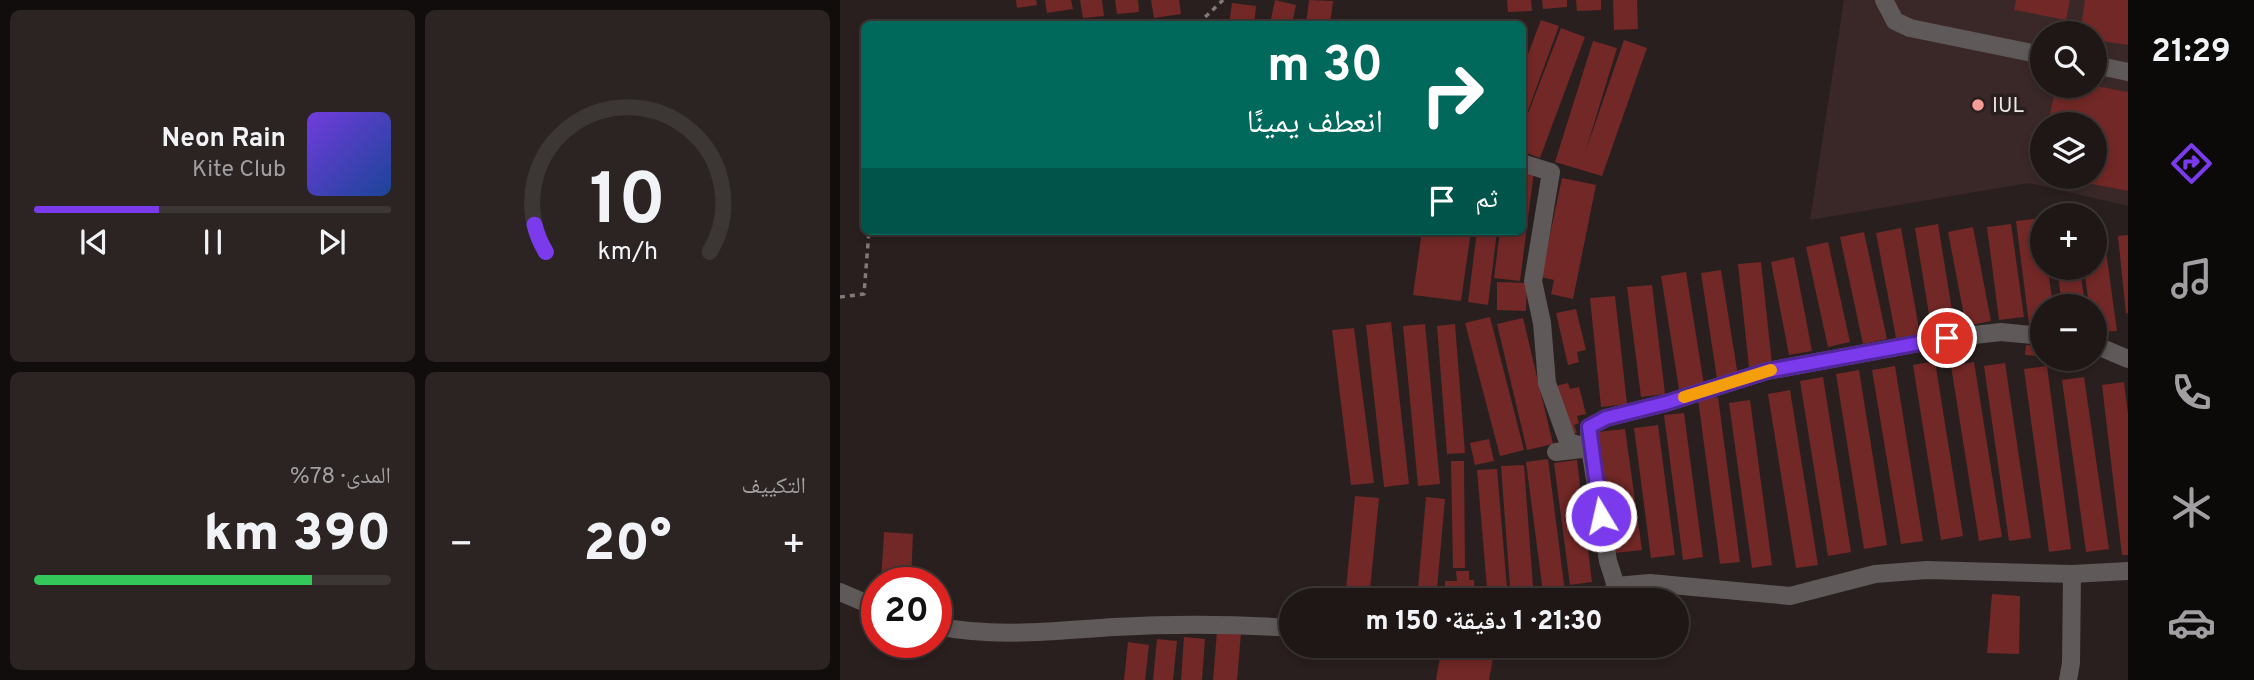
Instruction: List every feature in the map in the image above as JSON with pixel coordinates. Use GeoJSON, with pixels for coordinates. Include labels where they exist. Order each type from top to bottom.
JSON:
{"type":"FeatureCollection","features":[{"type":"Feature","properties":{"kind":"street"},"geometry":{"type":"LineString","coordinates":[[1884,0],[1895,21],[1910,28],[2030,53]]}},
{"type":"Feature","properties":{"kind":"street"},"geometry":{"type":"LineString","coordinates":[[2107,68],[2128,72]]}},
{"type":"Feature","properties":{"kind":"street"},"geometry":{"type":"LineString","coordinates":[[1526,164],[1551,172],[1533,281],[1542,323],[1547,383],[1568,442],[1590,448]]}},
{"type":"Feature","properties":{"kind":"street"},"geometry":{"type":"LineString","coordinates":[[1611,588],[1589,427],[1606,418],[1666,403],[1767,371],[1947,338],[2001,332],[2030,335]]}},
{"type":"Feature","properties":{"kind":"street"},"geometry":{"type":"LineString","coordinates":[[2107,350],[2128,359]]}},
{"type":"Feature","properties":{"kind":"street"},"geometry":{"type":"LineString","coordinates":[[1556,452],[1590,448]]}},
{"type":"Feature","properties":{"kind":"street"},"geometry":{"type":"LineString","coordinates":[[1630,588],[1650,583],[1790,596],[1875,574],[1927,570],[2072,574],[2128,571]]}},
{"type":"Feature","properties":{"kind":"street"},"geometry":{"type":"LineString","coordinates":[[2068,680],[2071,663],[2072,574]]}},
{"type":"Feature","properties":{"kind":"street"},"geometry":{"type":"LineString","coordinates":[[840,592],[861,601]]}},
{"type":"Feature","properties":{"kind":"street"},"geometry":{"type":"LineString","coordinates":[[952,629],[1027,634],[1117,627],[1279,627]]}},
{"type":"Feature","properties":{"kind":"path"},"geometry":{"type":"LineString","coordinates":[[1201,21],[1223,0]]}},
{"type":"Feature","properties":{"kind":"path"},"geometry":{"type":"LineString","coordinates":[[840,297],[864,294],[869,235]]}},
{"type":"Feature","properties":{"kind":"shaded area","name":"IUL"},"geometry":{"type":"Polygon","coordinates":[[[1844,0],[2128,0],[2128,206],[2055,189],[2107,189],[2107,112],[2030,112],[2029,183],[1810,220],[1844,0]]]}},
{"type":"Feature","properties":{"kind":"building"},"geometry":{"type":"Polygon","coordinates":[[[1016,0],[1036,0],[1037,5],[1017,8],[1016,0]]]}},
{"type":"Feature","properties":{"kind":"building"},"geometry":{"type":"Polygon","coordinates":[[[1045,0],[1071,0],[1073,9],[1047,13],[1045,0]]]}},
{"type":"Feature","properties":{"kind":"building"},"geometry":{"type":"Polygon","coordinates":[[[1080,0],[1102,0],[1104,16],[1083,18],[1080,0]]]}},
{"type":"Feature","properties":{"kind":"building"},"geometry":{"type":"Polygon","coordinates":[[[1115,0],[1138,0],[1139,12],[1117,14],[1115,0]]]}},
{"type":"Feature","properties":{"kind":"building"},"geometry":{"type":"Polygon","coordinates":[[[1151,0],[1179,0],[1181,14],[1154,18],[1151,0]]]}},
{"type":"Feature","properties":{"kind":"building"},"geometry":{"type":"Polygon","coordinates":[[[1275,0],[1296,5],[1293,21],[1271,21],[1275,0]]]}},
{"type":"Feature","properties":{"kind":"building"},"geometry":{"type":"Polygon","coordinates":[[[1309,0],[1333,1],[1330,21],[1306,21],[1309,0]]]}},
{"type":"Feature","properties":{"kind":"building"},"geometry":{"type":"Polygon","coordinates":[[[1507,0],[1531,0],[1532,11],[1508,12],[1507,0]]]}},
{"type":"Feature","properties":{"kind":"building"},"geometry":{"type":"Polygon","coordinates":[[[1542,0],[1567,0],[1567,7],[1543,9],[1542,0]]]}},
{"type":"Feature","properties":{"kind":"building"},"geometry":{"type":"Polygon","coordinates":[[[1576,0],[1601,0],[1601,10],[1577,11],[1576,0]]]}},
{"type":"Feature","properties":{"kind":"building"},"geometry":{"type":"Polygon","coordinates":[[[1613,0],[1637,0],[1638,29],[1614,30],[1613,0]]]}},
{"type":"Feature","properties":{"kind":"building"},"geometry":{"type":"Polygon","coordinates":[[[2016,0],[2070,0],[2066,20],[2014,10],[2016,0]]]}},
{"type":"Feature","properties":{"kind":"building"},"geometry":{"type":"Polygon","coordinates":[[[2085,0],[2128,0],[2128,45],[2107,42],[2107,21],[2082,21],[2085,0]]]}},
{"type":"Feature","properties":{"kind":"building"},"geometry":{"type":"Polygon","coordinates":[[[1232,3],[1256,6],[1254,21],[1229,21],[1232,3]]]}},
{"type":"Feature","properties":{"kind":"building"},"geometry":{"type":"Polygon","coordinates":[[[1541,20],[1559,26],[1526,116],[1526,59],[1541,20]]]}},
{"type":"Feature","properties":{"kind":"building"},"geometry":{"type":"Polygon","coordinates":[[[1561,28],[1585,37],[1540,158],[1526,153],[1526,119],[1561,28]]]}},
{"type":"Feature","properties":{"kind":"building"},"geometry":{"type":"Polygon","coordinates":[[[1624,40],[1647,48],[1602,176],[1555,162],[1593,41],[1617,48],[1585,153],[1624,40]]]}},
{"type":"Feature","properties":{"kind":"building"},"geometry":{"type":"Polygon","coordinates":[[[2107,88],[2128,92],[2128,191],[2107,187],[2107,112],[2051,112],[2053,98],[2107,98],[2107,88]]]}},
{"type":"Feature","properties":{"kind":"building"},"geometry":{"type":"Polygon","coordinates":[[[1526,170],[1534,171],[1526,234],[1526,170]]]}},
{"type":"Feature","properties":{"kind":"building"},"geometry":{"type":"Polygon","coordinates":[[[1562,178],[1596,185],[1573,299],[1551,294],[1554,280],[1541,277],[1562,178]]]}},
{"type":"Feature","properties":{"kind":"building"},"geometry":{"type":"Polygon","coordinates":[[[2030,219],[2030,280],[2050,280],[2051,294],[2030,294],[2030,324],[2029,324],[2016,221],[2030,219]]]}},
{"type":"Feature","properties":{"kind":"building"},"geometry":{"type":"Polygon","coordinates":[[[1938,224],[1955,329],[1932,333],[1915,228],[1938,224]]]}},
{"type":"Feature","properties":{"kind":"building"},"geometry":{"type":"Polygon","coordinates":[[[2011,224],[2024,317],[1999,320],[1987,227],[2011,224]]]}},
{"type":"Feature","properties":{"kind":"building"},"geometry":{"type":"Polygon","coordinates":[[[1973,227],[1991,321],[1966,326],[1948,232],[1973,227]]]}},
{"type":"Feature","properties":{"kind":"building"},"geometry":{"type":"Polygon","coordinates":[[[1901,228],[1920,334],[1896,338],[1876,233],[1901,228]]]}},
{"type":"Feature","properties":{"kind":"building"},"geometry":{"type":"Polygon","coordinates":[[[1864,232],[1887,339],[1863,344],[1840,237],[1864,232]]]}},
{"type":"Feature","properties":{"kind":"building"},"geometry":{"type":"Polygon","coordinates":[[[1421,235],[1470,235],[1461,301],[1413,295],[1421,235]]]}},
{"type":"Feature","properties":{"kind":"building"},"geometry":{"type":"Polygon","coordinates":[[[1476,235],[1497,235],[1488,305],[1468,302],[1476,235]]]}},
{"type":"Feature","properties":{"kind":"building"},"geometry":{"type":"Polygon","coordinates":[[[1499,235],[1526,235],[1520,281],[1494,278],[1499,235]]]}},
{"type":"Feature","properties":{"kind":"building"},"geometry":{"type":"Polygon","coordinates":[[[2128,235],[2128,313],[2126,314],[2118,236],[2128,235]]]}},
{"type":"Feature","properties":{"kind":"building"},"geometry":{"type":"Polygon","coordinates":[[[1828,242],[1850,342],[1828,347],[1806,247],[1828,242]]]}},
{"type":"Feature","properties":{"kind":"building"},"geometry":{"type":"Polygon","coordinates":[[[1794,257],[1812,351],[1789,355],[1771,262],[1794,257]]]}},
{"type":"Feature","properties":{"kind":"building"},"geometry":{"type":"Polygon","coordinates":[[[2107,258],[2117,331],[2107,331],[2107,294],[2087,294],[2086,280],[2107,280],[2107,258]]]}},
{"type":"Feature","properties":{"kind":"building"},"geometry":{"type":"Polygon","coordinates":[[[1761,262],[1772,364],[1749,367],[1738,264],[1761,262]]]}},
{"type":"Feature","properties":{"kind":"building"},"geometry":{"type":"Polygon","coordinates":[[[1721,270],[1738,376],[1717,379],[1701,273],[1721,270]]]}},
{"type":"Feature","properties":{"kind":"building"},"geometry":{"type":"Polygon","coordinates":[[[1686,272],[1704,385],[1679,389],[1661,276],[1686,272]]]}},
{"type":"Feature","properties":{"kind":"building"},"geometry":{"type":"Polygon","coordinates":[[[2059,280],[2082,280],[2083,294],[2060,294],[2059,280]]]}},
{"type":"Feature","properties":{"kind":"building"},"geometry":{"type":"Polygon","coordinates":[[[1497,282],[1527,283],[1526,311],[1497,310],[1497,282]]]}},
{"type":"Feature","properties":{"kind":"building"},"geometry":{"type":"Polygon","coordinates":[[[1652,285],[1665,394],[1641,397],[1627,287],[1652,285]]]}},
{"type":"Feature","properties":{"kind":"building"},"geometry":{"type":"Polygon","coordinates":[[[1615,296],[1627,404],[1601,407],[1590,298],[1615,296]]]}},
{"type":"Feature","properties":{"kind":"building"},"geometry":{"type":"Polygon","coordinates":[[[1576,309],[1586,350],[1577,352],[1579,362],[1568,365],[1556,313],[1576,309]]]}},
{"type":"Feature","properties":{"kind":"building"},"geometry":{"type":"Polygon","coordinates":[[[1490,317],[1524,450],[1500,456],[1465,323],[1490,317]]]}},
{"type":"Feature","properties":{"kind":"building"},"geometry":{"type":"Polygon","coordinates":[[[1523,318],[1553,444],[1527,450],[1497,324],[1523,318]]]}},
{"type":"Feature","properties":{"kind":"building"},"geometry":{"type":"Polygon","coordinates":[[[1391,322],[1409,484],[1384,487],[1366,325],[1391,322]]]}},
{"type":"Feature","properties":{"kind":"building"},"geometry":{"type":"Polygon","coordinates":[[[1425,324],[1440,484],[1418,486],[1403,326],[1425,324]]]}},
{"type":"Feature","properties":{"kind":"building"},"geometry":{"type":"Polygon","coordinates":[[[1455,324],[1465,453],[1447,454],[1437,326],[1455,324]]]}},
{"type":"Feature","properties":{"kind":"building"},"geometry":{"type":"Polygon","coordinates":[[[1354,328],[1374,483],[1351,485],[1332,330],[1354,328]]]}},
{"type":"Feature","properties":{"kind":"building"},"geometry":{"type":"Polygon","coordinates":[[[2026,345],[2030,345],[2030,355],[2025,355],[2026,345]]]}},
{"type":"Feature","properties":{"kind":"building"},"geometry":{"type":"Polygon","coordinates":[[[1935,361],[1963,536],[1941,540],[1913,365],[1935,361]]]}},
{"type":"Feature","properties":{"kind":"building"},"geometry":{"type":"Polygon","coordinates":[[[1974,362],[2002,537],[1979,541],[1951,366],[1974,362]]]}},
{"type":"Feature","properties":{"kind":"building"},"geometry":{"type":"Polygon","coordinates":[[[2005,363],[2031,538],[2009,541],[1984,366],[2005,363]]]}},
{"type":"Feature","properties":{"kind":"building"},"geometry":{"type":"Polygon","coordinates":[[[1895,366],[1923,541],[1901,544],[1872,370],[1895,366]]]}},
{"type":"Feature","properties":{"kind":"building"},"geometry":{"type":"Polygon","coordinates":[[[2024,369],[2048,371],[2071,549],[2049,552],[2024,369]]]}},
{"type":"Feature","properties":{"kind":"building"},"geometry":{"type":"Polygon","coordinates":[[[1859,370],[1887,545],[1864,549],[1836,374],[1859,370]]]}},
{"type":"Feature","properties":{"kind":"building"},"geometry":{"type":"Polygon","coordinates":[[[1823,377],[1851,552],[1828,556],[1800,381],[1823,377]]]}},
{"type":"Feature","properties":{"kind":"building"},"geometry":{"type":"Polygon","coordinates":[[[2084,377],[2109,549],[2086,552],[2062,380],[2084,377]]]}},
{"type":"Feature","properties":{"kind":"building"},"geometry":{"type":"Polygon","coordinates":[[[2124,382],[2128,414],[2128,555],[2122,555],[2102,385],[2124,382]]]}},
{"type":"Feature","properties":{"kind":"building"},"geometry":{"type":"Polygon","coordinates":[[[1568,383],[1570,389],[1579,387],[1586,414],[1577,416],[1579,423],[1574,425],[1577,433],[1569,434],[1556,386],[1568,383]]]}},
{"type":"Feature","properties":{"kind":"building"},"geometry":{"type":"Polygon","coordinates":[[[1790,390],[1818,565],[1796,568],[1768,394],[1790,390]]]}},
{"type":"Feature","properties":{"kind":"building"},"geometry":{"type":"Polygon","coordinates":[[[1718,397],[1740,562],[1720,564],[1698,399],[1718,397]]]}},
{"type":"Feature","properties":{"kind":"building"},"geometry":{"type":"Polygon","coordinates":[[[1750,400],[1772,565],[1752,568],[1729,403],[1750,400]]]}},
{"type":"Feature","properties":{"kind":"building"},"geometry":{"type":"Polygon","coordinates":[[[1684,413],[1703,557],[1683,560],[1664,415],[1684,413]]]}},
{"type":"Feature","properties":{"kind":"building"},"geometry":{"type":"Polygon","coordinates":[[[1658,425],[1675,555],[1651,558],[1634,428],[1658,425]]]}},
{"type":"Feature","properties":{"kind":"building"},"geometry":{"type":"Polygon","coordinates":[[[1625,429],[1642,550],[1615,553],[1598,432],[1625,429]]]}},
{"type":"Feature","properties":{"kind":"building"},"geometry":{"type":"Polygon","coordinates":[[[1489,439],[1494,461],[1475,465],[1470,443],[1489,439]]]}},
{"type":"Feature","properties":{"kind":"building"},"geometry":{"type":"Polygon","coordinates":[[[1548,459],[1564,588],[1542,588],[1526,462],[1548,459]]]}},
{"type":"Feature","properties":{"kind":"building"},"geometry":{"type":"Polygon","coordinates":[[[1577,460],[1592,582],[1570,585],[1554,463],[1577,460]]]}},
{"type":"Feature","properties":{"kind":"building"},"geometry":{"type":"Polygon","coordinates":[[[1451,461],[1464,461],[1465,568],[1453,568],[1451,461]]]}},
{"type":"Feature","properties":{"kind":"building"},"geometry":{"type":"Polygon","coordinates":[[[1524,465],[1533,588],[1510,588],[1501,466],[1524,465]]]}},
{"type":"Feature","properties":{"kind":"building"},"geometry":{"type":"Polygon","coordinates":[[[1497,469],[1507,588],[1487,588],[1477,470],[1497,469]]]}},
{"type":"Feature","properties":{"kind":"building"},"geometry":{"type":"Polygon","coordinates":[[[1355,496],[1379,498],[1370,588],[1346,588],[1355,496]]]}},
{"type":"Feature","properties":{"kind":"building"},"geometry":{"type":"Polygon","coordinates":[[[1426,497],[1445,499],[1437,588],[1418,588],[1426,497]]]}},
{"type":"Feature","properties":{"kind":"building"},"geometry":{"type":"Polygon","coordinates":[[[884,532],[913,534],[912,567],[882,567],[884,532]]]}},
{"type":"Feature","properties":{"kind":"building"},"geometry":{"type":"Polygon","coordinates":[[[1456,571],[1469,571],[1469,580],[1474,580],[1474,588],[1445,588],[1445,581],[1457,581],[1456,571]]]}},
{"type":"Feature","properties":{"kind":"building"},"geometry":{"type":"Polygon","coordinates":[[[1992,594],[2020,596],[2019,654],[1987,653],[1992,594]]]}},
{"type":"Feature","properties":{"kind":"building"},"geometry":{"type":"Polygon","coordinates":[[[1217,631],[1241,633],[1237,680],[1213,680],[1217,631]]]}},
{"type":"Feature","properties":{"kind":"building"},"geometry":{"type":"Polygon","coordinates":[[[1184,637],[1205,639],[1202,680],[1181,680],[1184,637]]]}},
{"type":"Feature","properties":{"kind":"building"},"geometry":{"type":"Polygon","coordinates":[[[1157,639],[1177,641],[1173,680],[1153,680],[1157,639]]]}},
{"type":"Feature","properties":{"kind":"building"},"geometry":{"type":"Polygon","coordinates":[[[1128,642],[1149,645],[1145,680],[1124,680],[1128,642]]]}},
{"type":"Feature","properties":{"kind":"building"},"geometry":{"type":"Polygon","coordinates":[[[1440,658],[1493,658],[1489,680],[1436,680],[1440,658]]]}},
{"type":"Feature","properties":{"kind":"slow traffic"},"geometry":{"type":"LineString","coordinates":[[1684,397],[1771,370]]}},
{"type":"Feature","properties":{"kind":"place","name":"IUL"},"geometry":{"type":"Point","coordinates":[1978,105]}},
{"type":"Feature","properties":{"kind":"route"},"geometry":{"type":"LineString","coordinates":[[1601,516],[1589,427],[1606,418],[1666,403],[1767,371],[1947,338]]}}]}
